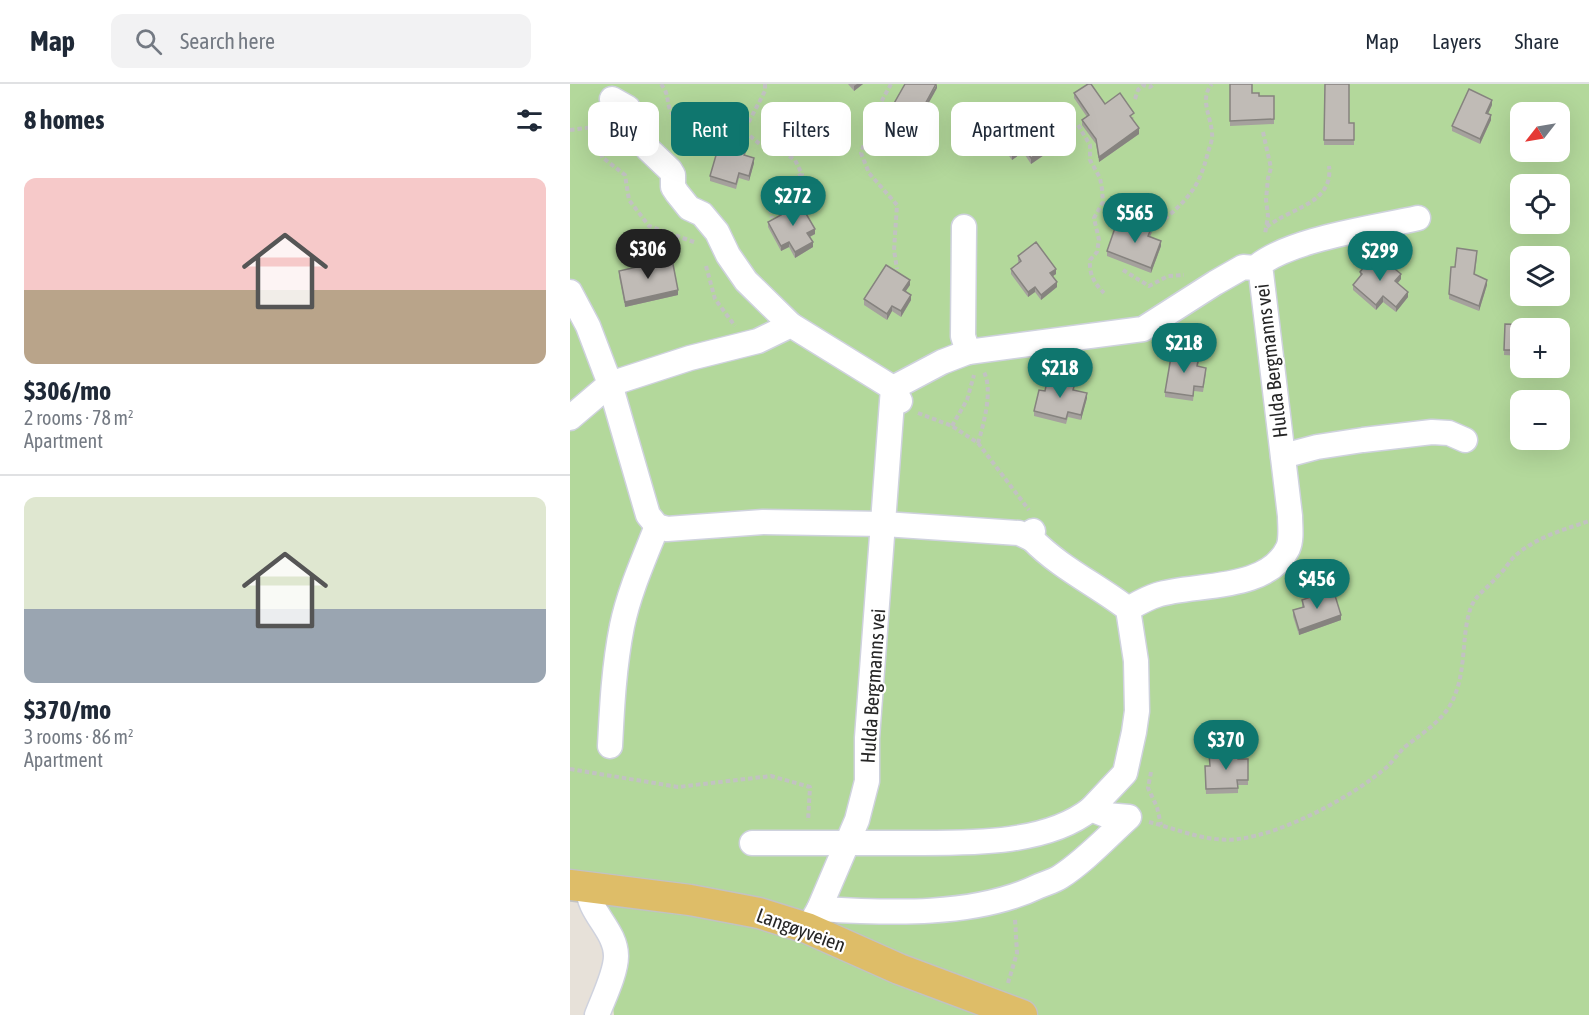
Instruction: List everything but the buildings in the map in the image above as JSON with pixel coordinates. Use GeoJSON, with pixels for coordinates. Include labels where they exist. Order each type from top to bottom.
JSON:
{"type":"FeatureCollection","features":[{"type":"Feature","properties":{"kind":"main road","name":"Langøyveien"},"geometry":{"type":"LineString","coordinates":[[579,886],[813,919],[899,969],[1015,1013]]}},
{"type":"Feature","properties":{"kind":"street"},"geometry":{"type":"LineString","coordinates":[[612,99],[628,108],[641,139],[673,174],[673,187],[677,193],[689,208],[702,214],[717,232],[728,255],[746,281],[791,325],[899,398]]}},
{"type":"Feature","properties":{"kind":"street","name":"Hulda Bergmanns vei"},"geometry":{"type":"LineString","coordinates":[[813,919],[857,820],[867,781],[867,738],[884,524],[899,398],[942,362],[974,351],[1143,329],[1243,267],[1260,263],[1309,242],[1418,218]]}},
{"type":"Feature","properties":{"kind":"street"},"geometry":{"type":"LineString","coordinates":[[964,228],[963,336],[974,351]]}},
{"type":"Feature","properties":{"kind":"street","name":"Hulda Bergmanns vei"},"geometry":{"type":"LineString","coordinates":[[1128,609],[1158,594],[1225,584],[1253,577],[1268,569],[1282,556],[1290,543],[1290,516],[1260,263]]}},
{"type":"Feature","properties":{"kind":"street"},"geometry":{"type":"LineString","coordinates":[[570,292],[588,326],[610,384],[648,515],[657,526],[667,529],[763,522],[884,524],[1033,535],[1049,556],[1128,609],[1136,661],[1137,711],[1125,773],[1091,809],[1077,820],[1061,827],[988,843],[752,843]]}},
{"type":"Feature","properties":{"kind":"street"},"geometry":{"type":"LineString","coordinates":[[570,418],[610,384],[690,358],[758,341],[791,325]]}},
{"type":"Feature","properties":{"kind":"street","name":"Hulda Bergmanns vei"},"geometry":{"type":"LineString","coordinates":[[1283,456],[1317,447],[1432,432],[1449,433],[1465,440]]}},
{"type":"Feature","properties":{"kind":"street"},"geometry":{"type":"LineString","coordinates":[[610,746],[616,660],[622,624],[632,588],[657,526]]}},
{"type":"Feature","properties":{"kind":"street"},"geometry":{"type":"LineString","coordinates":[[813,919],[899,911],[958,909],[1026,893],[1059,878],[1129,817],[1106,815],[1091,809]]}},
{"type":"Feature","properties":{"kind":"street"},"geometry":{"type":"LineString","coordinates":[[579,886],[608,932],[616,957],[614,969],[597,1015]]}},
{"type":"Feature","properties":{"kind":"path"},"geometry":{"type":"LineString","coordinates":[[661,84],[669,99],[671,112]]}},
{"type":"Feature","properties":{"kind":"path"},"geometry":{"type":"LineString","coordinates":[[749,121],[765,91],[765,84]]}},
{"type":"Feature","properties":{"kind":"path"},"geometry":{"type":"LineString","coordinates":[[891,84],[874,116],[861,153],[869,173],[897,205],[894,250],[897,269]]}},
{"type":"Feature","properties":{"kind":"path"},"geometry":{"type":"LineString","coordinates":[[1135,99],[1138,90],[1143,85],[1150,87],[1155,84]]}},
{"type":"Feature","properties":{"kind":"path"},"geometry":{"type":"LineString","coordinates":[[1159,224],[1178,208],[1196,187],[1212,135],[1205,106],[1208,88],[1212,84]]}},
{"type":"Feature","properties":{"kind":"path"},"geometry":{"type":"LineString","coordinates":[[1078,125],[1090,145],[1090,160],[1100,178],[1102,189],[1103,202],[1094,218],[1099,240],[1097,252],[1090,260],[1089,272],[1104,293]]}},
{"type":"Feature","properties":{"kind":"path"},"geometry":{"type":"LineString","coordinates":[[570,130],[588,128]]}},
{"type":"Feature","properties":{"kind":"path"},"geometry":{"type":"LineString","coordinates":[[1260,263],[1267,227],[1266,200],[1271,168],[1263,132]]}},
{"type":"Feature","properties":{"kind":"path"},"geometry":{"type":"LineString","coordinates":[[749,135],[761,145],[779,149],[795,159],[801,174],[780,186],[768,200],[772,218]]}},
{"type":"Feature","properties":{"kind":"path"},"geometry":{"type":"LineString","coordinates":[[602,156],[625,175],[629,200],[649,226],[699,244]]}},
{"type":"Feature","properties":{"kind":"path"},"geometry":{"type":"LineString","coordinates":[[1267,227],[1281,216],[1310,203],[1319,196],[1328,184],[1329,166]]}},
{"type":"Feature","properties":{"kind":"path"},"geometry":{"type":"LineString","coordinates":[[703,255],[715,299],[740,332],[758,341]]}},
{"type":"Feature","properties":{"kind":"path"},"geometry":{"type":"LineString","coordinates":[[1123,270],[1149,286],[1168,276],[1186,274],[1206,275],[1215,283]]}},
{"type":"Feature","properties":{"kind":"path"},"geometry":{"type":"LineString","coordinates":[[952,426],[967,400],[974,351]]}},
{"type":"Feature","properties":{"kind":"path"},"geometry":{"type":"LineString","coordinates":[[974,351],[988,381],[984,425],[978,443]]}},
{"type":"Feature","properties":{"kind":"path"},"geometry":{"type":"LineString","coordinates":[[899,398],[952,426],[978,443],[1032,515],[1033,535]]}},
{"type":"Feature","properties":{"kind":"path"},"geometry":{"type":"LineString","coordinates":[[1161,825],[1216,838],[1238,839],[1272,831],[1335,802],[1366,782],[1388,766],[1404,748],[1446,711],[1460,685],[1466,626],[1473,599],[1530,544],[1554,532],[1589,521]]}},
{"type":"Feature","properties":{"kind":"path"},"geometry":{"type":"LineString","coordinates":[[570,769],[678,787],[771,776],[810,788],[807,843]]}},
{"type":"Feature","properties":{"kind":"path"},"geometry":{"type":"LineString","coordinates":[[1013,897],[1017,952],[1008,981],[1015,1013]]}},
{"type":"Feature","properties":{"kind":"green space"},"geometry":{"type":"Polygon","coordinates":[[[570,84],[1589,84],[1589,1015],[614,1015],[604,937],[570,877],[570,84]]]}}]}
